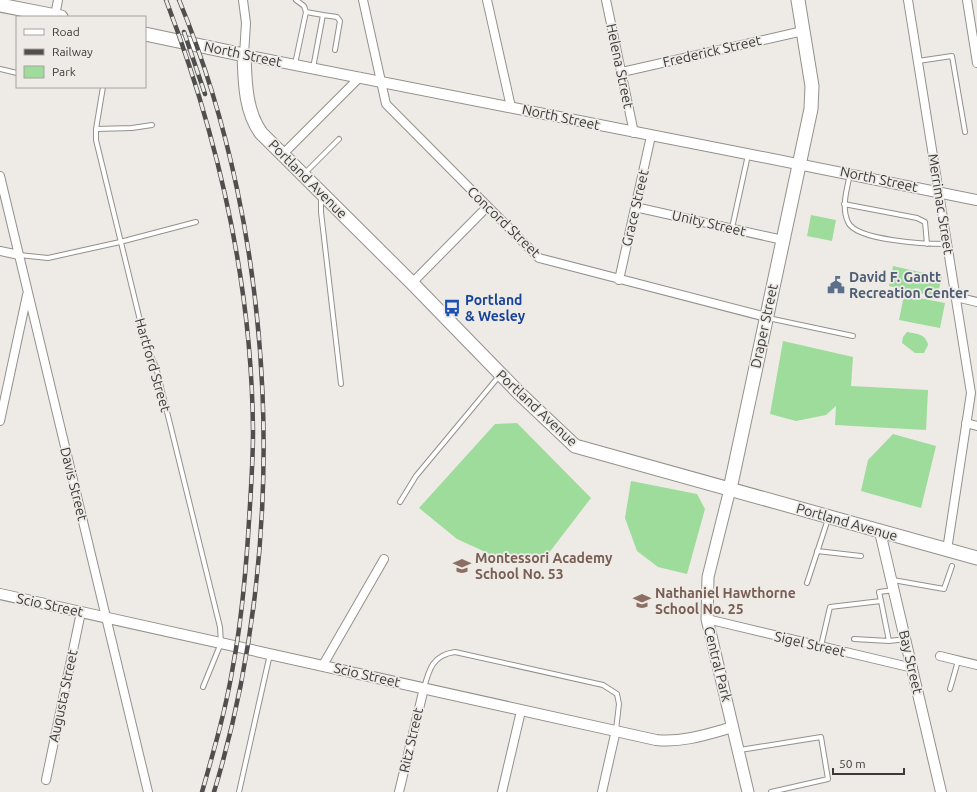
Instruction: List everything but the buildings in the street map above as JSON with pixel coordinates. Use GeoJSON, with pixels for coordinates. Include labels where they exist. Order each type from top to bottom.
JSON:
{"type":"FeatureCollection","features":[{"type":"Feature","properties":{"kind":"main road","name":"Draper Street"},"geometry":{"type":"LineString","coordinates":[[730,489],[766,317],[801,163],[812,101],[812,86],[798,0]]}},
{"type":"Feature","properties":{"kind":"main road"},"geometry":{"type":"LineString","coordinates":[[0,5],[58,16]]}},
{"type":"Feature","properties":{"kind":"main road","name":"North Street"},"geometry":{"type":"LineString","coordinates":[[146,34],[244,55]]}},
{"type":"Feature","properties":{"kind":"main road","name":"Portland Avenue"},"geometry":{"type":"LineString","coordinates":[[244,55],[246,89],[254,122],[261,133],[412,283],[500,375],[575,446],[977,558]]}},
{"type":"Feature","properties":{"kind":"main road","name":"Central Park"},"geometry":{"type":"LineString","coordinates":[[730,489],[708,577],[707,619],[748,792]]}},
{"type":"Feature","properties":{"kind":"street"},"geometry":{"type":"LineString","coordinates":[[58,0],[58,16]]}},
{"type":"Feature","properties":{"kind":"street"},"geometry":{"type":"LineString","coordinates":[[243,0],[246,24],[244,55]]}},
{"type":"Feature","properties":{"kind":"street","name":"Concord Street"},"geometry":{"type":"LineString","coordinates":[[363,0],[382,82],[384,99],[389,108],[539,258],[766,317]]}},
{"type":"Feature","properties":{"kind":"street"},"geometry":{"type":"LineString","coordinates":[[486,0],[511,107]]}},
{"type":"Feature","properties":{"kind":"street","name":"Helena Street"},"geometry":{"type":"LineString","coordinates":[[606,0],[634,132]]}},
{"type":"Feature","properties":{"kind":"street","name":"Merrimac Street"},"geometry":{"type":"LineString","coordinates":[[908,0],[971,393],[947,550]]}},
{"type":"Feature","properties":{"kind":"street"},"geometry":{"type":"LineString","coordinates":[[967,0],[977,63]]}},
{"type":"Feature","properties":{"kind":"street","name":"Frederick Street"},"geometry":{"type":"LineString","coordinates":[[622,72],[803,31]]}},
{"type":"Feature","properties":{"kind":"street","name":"North Street"},"geometry":{"type":"LineString","coordinates":[[244,55],[651,136],[801,163],[977,200]]}},
{"type":"Feature","properties":{"kind":"street"},"geometry":{"type":"LineString","coordinates":[[282,155],[360,77]]}},
{"type":"Feature","properties":{"kind":"street","name":"Grace Street"},"geometry":{"type":"LineString","coordinates":[[619,280],[651,136]]}},
{"type":"Feature","properties":{"kind":"street","name":"Davis Street"},"geometry":{"type":"LineString","coordinates":[[0,176],[148,792]]}},
{"type":"Feature","properties":{"kind":"street","name":"Unity Street"},"geometry":{"type":"LineString","coordinates":[[635,206],[783,240]]}},
{"type":"Feature","properties":{"kind":"street"},"geometry":{"type":"LineString","coordinates":[[412,283],[487,207]]}},
{"type":"Feature","properties":{"kind":"street"},"geometry":{"type":"LineString","coordinates":[[0,252],[19,256]]}},
{"type":"Feature","properties":{"kind":"street"},"geometry":{"type":"LineString","coordinates":[[0,421],[28,293]]}},
{"type":"Feature","properties":{"kind":"street"},"geometry":{"type":"LineString","coordinates":[[956,296],[977,302]]}},
{"type":"Feature","properties":{"kind":"street"},"geometry":{"type":"LineString","coordinates":[[966,424],[977,426]]}},
{"type":"Feature","properties":{"kind":"street","name":"Bay Street"},"geometry":{"type":"LineString","coordinates":[[880,532],[894,585],[940,792]]}},
{"type":"Feature","properties":{"kind":"street"},"geometry":{"type":"LineString","coordinates":[[322,665],[384,559]]}},
{"type":"Feature","properties":{"kind":"street","name":"Scio Street"},"geometry":{"type":"LineString","coordinates":[[0,594],[322,665],[521,711],[668,741],[683,740],[733,727]]}},
{"type":"Feature","properties":{"kind":"street","name":"Augusta Street"},"geometry":{"type":"LineString","coordinates":[[46,780],[81,612]]}},
{"type":"Feature","properties":{"kind":"street","name":"Sigel Street"},"geometry":{"type":"LineString","coordinates":[[707,619],[912,668]]}},
{"type":"Feature","properties":{"kind":"street"},"geometry":{"type":"LineString","coordinates":[[940,656],[977,665]]}},
{"type":"Feature","properties":{"kind":"street","name":"Ritz Street"},"geometry":{"type":"LineString","coordinates":[[399,792],[424,688]]}},
{"type":"Feature","properties":{"kind":"street"},"geometry":{"type":"LineString","coordinates":[[502,792],[521,711]]}},
{"type":"Feature","properties":{"kind":"street"},"geometry":{"type":"LineString","coordinates":[[602,792],[616,730]]}},
{"type":"Feature","properties":{"kind":"lane"},"geometry":{"type":"LineString","coordinates":[[295,65],[306,12],[304,6],[296,0]]}},
{"type":"Feature","properties":{"kind":"lane"},"geometry":{"type":"LineString","coordinates":[[306,12],[338,18],[340,21],[335,50]]}},
{"type":"Feature","properties":{"kind":"lane"},"geometry":{"type":"LineString","coordinates":[[313,68],[324,15]]}},
{"type":"Feature","properties":{"kind":"lane"},"geometry":{"type":"LineString","coordinates":[[918,61],[952,56],[964,132]]}},
{"type":"Feature","properties":{"kind":"lane"},"geometry":{"type":"LineString","coordinates":[[0,69],[16,73]]}},
{"type":"Feature","properties":{"kind":"lane","name":"Hartford Street"},"geometry":{"type":"LineString","coordinates":[[103,88],[96,129],[96,140],[146,345],[156,367],[220,627],[221,643]]}},
{"type":"Feature","properties":{"kind":"lane"},"geometry":{"type":"LineString","coordinates":[[96,129],[132,128],[152,125]]}},
{"type":"Feature","properties":{"kind":"lane"},"geometry":{"type":"LineString","coordinates":[[304,175],[339,139]]}},
{"type":"Feature","properties":{"kind":"lane"},"geometry":{"type":"LineString","coordinates":[[732,228],[748,154]]}},
{"type":"Feature","properties":{"kind":"lane"},"geometry":{"type":"LineString","coordinates":[[850,173],[844,204],[848,223],[856,230],[896,241],[927,244],[948,244]]}},
{"type":"Feature","properties":{"kind":"lane"},"geometry":{"type":"LineString","coordinates":[[321,193],[321,212],[341,384]]}},
{"type":"Feature","properties":{"kind":"lane"},"geometry":{"type":"LineString","coordinates":[[844,204],[917,218],[925,222],[927,244]]}},
{"type":"Feature","properties":{"kind":"lane"},"geometry":{"type":"LineString","coordinates":[[19,256],[48,258],[120,242],[196,222]]}},
{"type":"Feature","properties":{"kind":"lane"},"geometry":{"type":"LineString","coordinates":[[766,317],[853,336]]}},
{"type":"Feature","properties":{"kind":"lane"},"geometry":{"type":"LineString","coordinates":[[400,502],[416,476],[500,375]]}},
{"type":"Feature","properties":{"kind":"lane"},"geometry":{"type":"LineString","coordinates":[[807,583],[828,517]]}},
{"type":"Feature","properties":{"kind":"lane"},"geometry":{"type":"LineString","coordinates":[[817,551],[861,556]]}},
{"type":"Feature","properties":{"kind":"lane"},"geometry":{"type":"LineString","coordinates":[[889,641],[879,592],[894,585],[944,589],[952,566]]}},
{"type":"Feature","properties":{"kind":"lane"},"geometry":{"type":"LineString","coordinates":[[820,646],[830,607],[881,601]]}},
{"type":"Feature","properties":{"kind":"lane"},"geometry":{"type":"LineString","coordinates":[[854,639],[889,641],[906,639]]}},
{"type":"Feature","properties":{"kind":"lane"},"geometry":{"type":"LineString","coordinates":[[203,687],[221,643]]}},
{"type":"Feature","properties":{"kind":"lane"},"geometry":{"type":"LineString","coordinates":[[424,688],[429,671],[436,659],[444,653],[455,652],[603,685],[617,694],[619,704],[616,730]]}},
{"type":"Feature","properties":{"kind":"lane"},"geometry":{"type":"LineString","coordinates":[[239,792],[270,654]]}},
{"type":"Feature","properties":{"kind":"lane"},"geometry":{"type":"LineString","coordinates":[[950,689],[958,660]]}},
{"type":"Feature","properties":{"kind":"lane"},"geometry":{"type":"LineString","coordinates":[[739,750],[821,737],[828,779],[771,792]]}},
{"type":"Feature","properties":{"kind":"green space"},"geometry":{"type":"Polygon","coordinates":[[[811,215],[836,220],[832,241],[807,236],[811,215]]]}},
{"type":"Feature","properties":{"kind":"green space"},"geometry":{"type":"Polygon","coordinates":[[[893,266],[942,277],[937,297],[889,286],[893,266]]]}},
{"type":"Feature","properties":{"kind":"green space"},"geometry":{"type":"Polygon","coordinates":[[[904,295],[945,303],[940,328],[899,320],[904,295]]]}},
{"type":"Feature","properties":{"kind":"green space"},"geometry":{"type":"Polygon","coordinates":[[[907,332],[920,335],[927,341],[928,345],[924,353],[915,353],[902,343],[903,337],[907,332]]]}},
{"type":"Feature","properties":{"kind":"green space"},"geometry":{"type":"Polygon","coordinates":[[[783,341],[853,357],[851,386],[928,390],[926,430],[835,425],[836,406],[826,415],[796,421],[770,414],[783,341]]]}},
{"type":"Feature","properties":{"kind":"green space"},"geometry":{"type":"Polygon","coordinates":[[[517,423],[591,498],[545,558],[507,562],[457,539],[419,508],[495,424],[517,423]]]}},
{"type":"Feature","properties":{"kind":"green space"},"geometry":{"type":"Polygon","coordinates":[[[893,434],[936,446],[921,508],[861,491],[868,460],[893,434]]]}},
{"type":"Feature","properties":{"kind":"green space"},"geometry":{"type":"Polygon","coordinates":[[[631,481],[697,494],[705,509],[687,574],[658,567],[637,551],[625,518],[631,481]]]}},
{"type":"Feature","properties":{"kind":"railway"},"geometry":{"type":"LineString","coordinates":[[166,0],[185,52],[201,104],[229,212],[239,266],[251,377],[253,432],[252,471],[244,586],[236,650],[227,698],[202,792]]}},
{"type":"Feature","properties":{"kind":"railway"},"geometry":{"type":"LineString","coordinates":[[179,0],[212,93],[237,190],[254,291],[262,393],[263,496],[255,597],[238,696],[214,792]]}},
{"type":"Feature","properties":{"kind":"railway"},"geometry":{"type":"LineString","coordinates":[[184,32],[205,94]]}},
{"type":"Feature","properties":{"kind":"place","name":"David F. Gantt Recreation Center"},"geometry":{"type":"Point","coordinates":[836,285]}},
{"type":"Feature","properties":{"kind":"place","name":"Portland & Wesley"},"geometry":{"type":"Point","coordinates":[452,308]}},
{"type":"Feature","properties":{"kind":"place","name":"Montessori Academy School No. 53"},"geometry":{"type":"Point","coordinates":[462,566]}},
{"type":"Feature","properties":{"kind":"place","name":"Nathaniel Hawthorne School No. 25"},"geometry":{"type":"Point","coordinates":[642,601]}}]}
